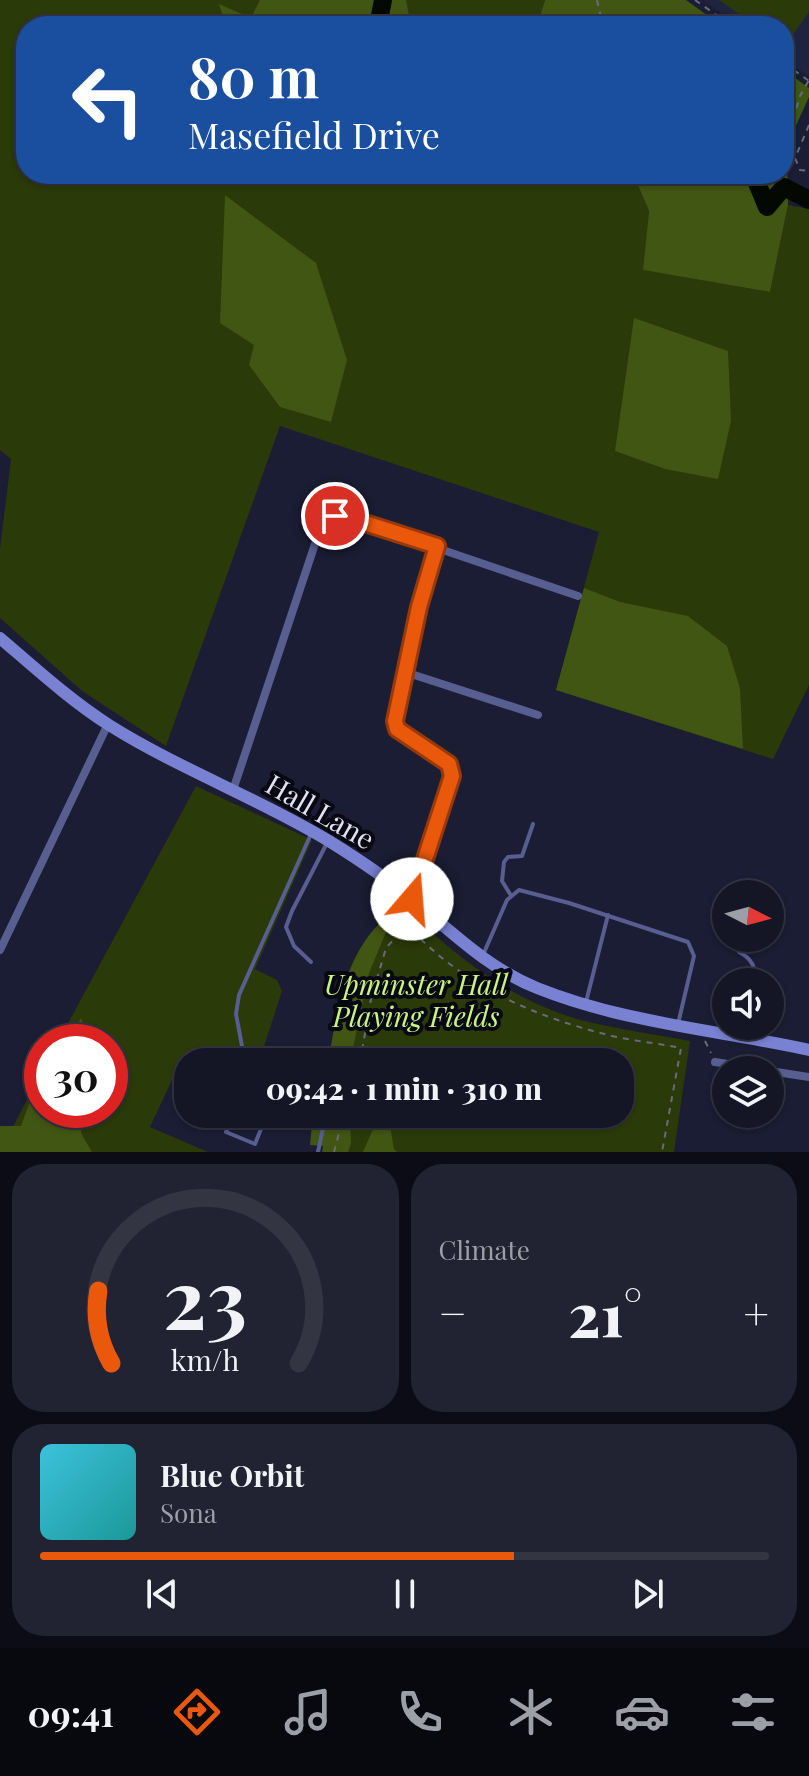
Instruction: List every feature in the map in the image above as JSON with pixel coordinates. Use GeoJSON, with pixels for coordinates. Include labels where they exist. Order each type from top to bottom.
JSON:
{"type":"FeatureCollection","features":[{"type":"Feature","properties":{"kind":"street"},"geometry":{"type":"LineString","coordinates":[[233,790],[321,526],[327,519],[343,516],[578,596]]}},
{"type":"Feature","properties":{"kind":"street"},"geometry":{"type":"LineString","coordinates":[[412,899],[452,776],[449,764],[397,729],[395,721],[419,607],[437,546]]}},
{"type":"Feature","properties":{"kind":"street","name":"Hall Lane"},"geometry":{"type":"LineString","coordinates":[[0,638],[108,724],[328,841],[412,899],[482,957],[535,988],[586,1005],[677,1027],[712,1030]]}},
{"type":"Feature","properties":{"kind":"street"},"geometry":{"type":"LineString","coordinates":[[405,672],[538,715]]}},
{"type":"Feature","properties":{"kind":"street"},"geometry":{"type":"LineString","coordinates":[[0,950],[108,724]]}},
{"type":"Feature","properties":{"kind":"street","name":"Hall Lane"},"geometry":{"type":"LineString","coordinates":[[769,1040],[809,1050]]}},
{"type":"Feature","properties":{"kind":"street"},"geometry":{"type":"LineString","coordinates":[[784,1073],[809,1077]]}},
{"type":"Feature","properties":{"kind":"lane"},"geometry":{"type":"LineString","coordinates":[[511,894],[502,881],[504,862],[508,857],[522,856],[533,824]]}},
{"type":"Feature","properties":{"kind":"lane"},"geometry":{"type":"LineString","coordinates":[[242,1048],[236,1014],[239,995],[312,832]]}},
{"type":"Feature","properties":{"kind":"lane"},"geometry":{"type":"LineString","coordinates":[[311,962],[294,946],[286,927],[328,841]]}},
{"type":"Feature","properties":{"kind":"lane"},"geometry":{"type":"LineString","coordinates":[[482,957],[511,894],[519,890],[688,942],[694,956],[677,1027]]}},
{"type":"Feature","properties":{"kind":"lane"},"geometry":{"type":"LineString","coordinates":[[586,1005],[608,915]]}},
{"type":"Feature","properties":{"kind":"lane"},"geometry":{"type":"LineString","coordinates":[[739,952],[751,960],[754,968]]}},
{"type":"Feature","properties":{"kind":"lane"},"geometry":{"type":"LineString","coordinates":[[228,1128],[226,1132],[255,1144],[261,1128]]}},
{"type":"Feature","properties":{"kind":"lane"},"geometry":{"type":"LineString","coordinates":[[318,1152],[323,1128]]}},
{"type":"Feature","properties":{"kind":"path"},"geometry":{"type":"LineString","coordinates":[[695,0],[718,16]]}},
{"type":"Feature","properties":{"kind":"path"},"geometry":{"type":"LineString","coordinates":[[794,116],[800,96],[809,81]]}},
{"type":"Feature","properties":{"kind":"path"},"geometry":{"type":"LineString","coordinates":[[809,125],[795,158],[800,170],[809,171]]}},
{"type":"Feature","properties":{"kind":"path"},"geometry":{"type":"LineString","coordinates":[[417,936],[422,917]]}},
{"type":"Feature","properties":{"kind":"path"},"geometry":{"type":"LineString","coordinates":[[362,1048],[371,999],[386,948],[407,925],[446,962],[513,1004],[612,1036],[681,1048],[662,1152]]}},
{"type":"Feature","properties":{"kind":"path"},"geometry":{"type":"LineString","coordinates":[[704,1039],[712,1056]]}},
{"type":"Feature","properties":{"kind":"path"},"geometry":{"type":"LineString","coordinates":[[334,1152],[340,1128]]}},
{"type":"Feature","properties":{"kind":"shaded area"},"geometry":{"type":"Polygon","coordinates":[[[703,0],[809,0],[809,77],[794,66],[794,16],[725,16],[703,0]]]}},
{"type":"Feature","properties":{"kind":"green space"},"geometry":{"type":"Polygon","coordinates":[[[0,0],[545,0],[540,16],[16,16],[16,184],[637,184],[649,211],[644,270],[770,292],[788,205],[809,209],[809,685],[773,759],[556,690],[599,532],[280,426],[166,746],[82,691],[0,618],[0,549],[11,459],[0,450],[0,0]]]}},
{"type":"Feature","properties":{"kind":"green space"},"geometry":{"type":"Polygon","coordinates":[[[260,0],[406,0],[409,16],[252,16],[260,0]]]}},
{"type":"Feature","properties":{"kind":"green space"},"geometry":{"type":"Polygon","coordinates":[[[545,0],[686,0],[708,16],[540,16],[545,0]]]}},
{"type":"Feature","properties":{"kind":"green space"},"geometry":{"type":"Polygon","coordinates":[[[719,0],[809,0],[809,12],[794,33],[794,16],[742,16],[719,0]]]}},
{"type":"Feature","properties":{"kind":"green space"},"geometry":{"type":"Polygon","coordinates":[[[219,4],[246,16],[223,16],[219,4]]]}},
{"type":"Feature","properties":{"kind":"green space"},"geometry":{"type":"Polygon","coordinates":[[[794,77],[809,88],[809,97],[794,130],[794,77]]]}},
{"type":"Feature","properties":{"kind":"green space"},"geometry":{"type":"Polygon","coordinates":[[[637,184],[788,184],[788,205],[770,292],[643,270],[649,211],[637,184]]]}},
{"type":"Feature","properties":{"kind":"green space"},"geometry":{"type":"Polygon","coordinates":[[[225,195],[316,263],[347,360],[331,422],[280,407],[249,365],[254,345],[220,323],[225,195]]]}},
{"type":"Feature","properties":{"kind":"green space"},"geometry":{"type":"Polygon","coordinates":[[[634,318],[728,351],[731,421],[718,479],[665,469],[615,451],[634,318]]]}},
{"type":"Feature","properties":{"kind":"green space"},"geometry":{"type":"Polygon","coordinates":[[[584,588],[620,602],[688,616],[727,646],[740,688],[743,749],[556,690],[584,588]]]}},
{"type":"Feature","properties":{"kind":"green space"},"geometry":{"type":"Polygon","coordinates":[[[196,786],[312,840],[255,969],[277,980],[282,991],[264,1048],[174,1048],[174,1077],[150,1127],[208,1152],[0,1152],[24,1106],[24,1128],[128,1128],[128,1024],[68,1024],[196,786]]]}},
{"type":"Feature","properties":{"kind":"green space","name":"Upminster Hall Playing Fields"},"geometry":{"type":"Polygon","coordinates":[[[400,903],[483,973],[530,1000],[581,1020],[690,1041],[674,1152],[325,1152],[331,1128],[634,1128],[634,1048],[346,1048],[363,954],[400,903]]]}},
{"type":"Feature","properties":{"kind":"green space"},"geometry":{"type":"Polygon","coordinates":[[[379,924],[389,925],[369,973],[353,1048],[331,1048],[343,989],[367,938],[379,924]]]}},
{"type":"Feature","properties":{"kind":"green space"},"geometry":{"type":"Polygon","coordinates":[[[24,1118],[24,1128],[80,1128],[92,1152],[0,1152],[0,1126],[21,1126],[24,1118]]]}},
{"type":"Feature","properties":{"kind":"green space"},"geometry":{"type":"Polygon","coordinates":[[[312,1128],[350,1128],[348,1152],[322,1152],[323,1146],[310,1145],[312,1128]]]}},
{"type":"Feature","properties":{"kind":"green space"},"geometry":{"type":"Polygon","coordinates":[[[374,1128],[390,1128],[397,1152],[363,1152],[374,1128]]]}},
{"type":"Feature","properties":{"kind":"waterway"},"geometry":{"type":"LineString","coordinates":[[380,16],[383,0]]}},
{"type":"Feature","properties":{"kind":"waterway"},"geometry":{"type":"LineString","coordinates":[[757,184],[767,207],[784,187],[809,200]]}},
{"type":"Feature","properties":{"kind":"route"},"geometry":{"type":"LineString","coordinates":[[335,516],[437,546],[419,607],[395,721],[397,729],[449,764],[452,776],[412,899]]}}]}
